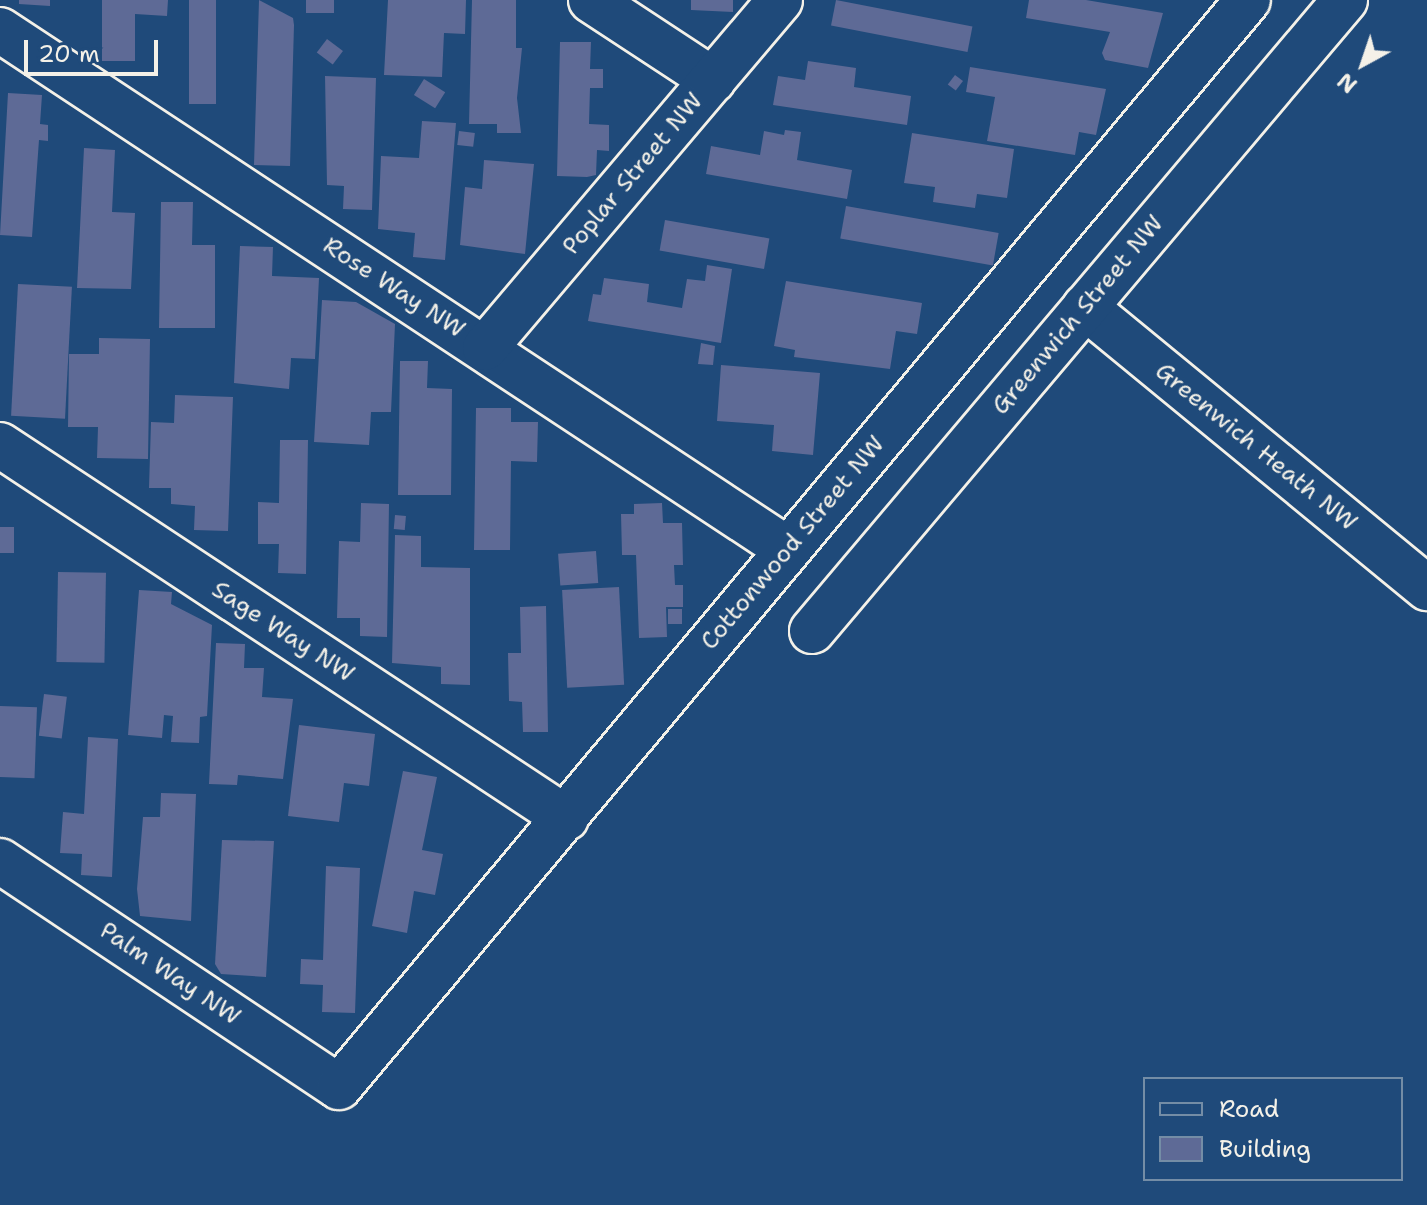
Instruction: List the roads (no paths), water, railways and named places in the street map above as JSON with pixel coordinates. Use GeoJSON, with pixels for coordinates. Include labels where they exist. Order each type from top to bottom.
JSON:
{"type":"FeatureCollection","features":[{"type":"Feature","properties":{"kind":"street"},"geometry":{"type":"LineString","coordinates":[[591,0],[713,80]]}},
{"type":"Feature","properties":{"kind":"street","name":"Poplar Street NW"},"geometry":{"type":"LineString","coordinates":[[485,348],[780,0]]}},
{"type":"Feature","properties":{"kind":"street","name":"Cottonwood Street NW"},"geometry":{"type":"LineString","coordinates":[[339,1087],[1248,0]]}},
{"type":"Feature","properties":{"kind":"street","name":"Greenwich Street NW"},"geometry":{"type":"LineString","coordinates":[[812,631],[1345,0]]}},
{"type":"Feature","properties":{"kind":"street","name":"Rose Way NW"},"geometry":{"type":"LineString","coordinates":[[0,30],[787,549]]}},
{"type":"Feature","properties":{"kind":"street","name":"Greenwich Heath NW"},"geometry":{"type":"LineString","coordinates":[[1085,307],[1427,588]]}},
{"type":"Feature","properties":{"kind":"street","name":"Sage Way NW"},"geometry":{"type":"LineString","coordinates":[[0,445],[566,818]]}},
{"type":"Feature","properties":{"kind":"street","name":"Palm Way NW"},"geometry":{"type":"LineString","coordinates":[[0,861],[339,1087]]}}]}
